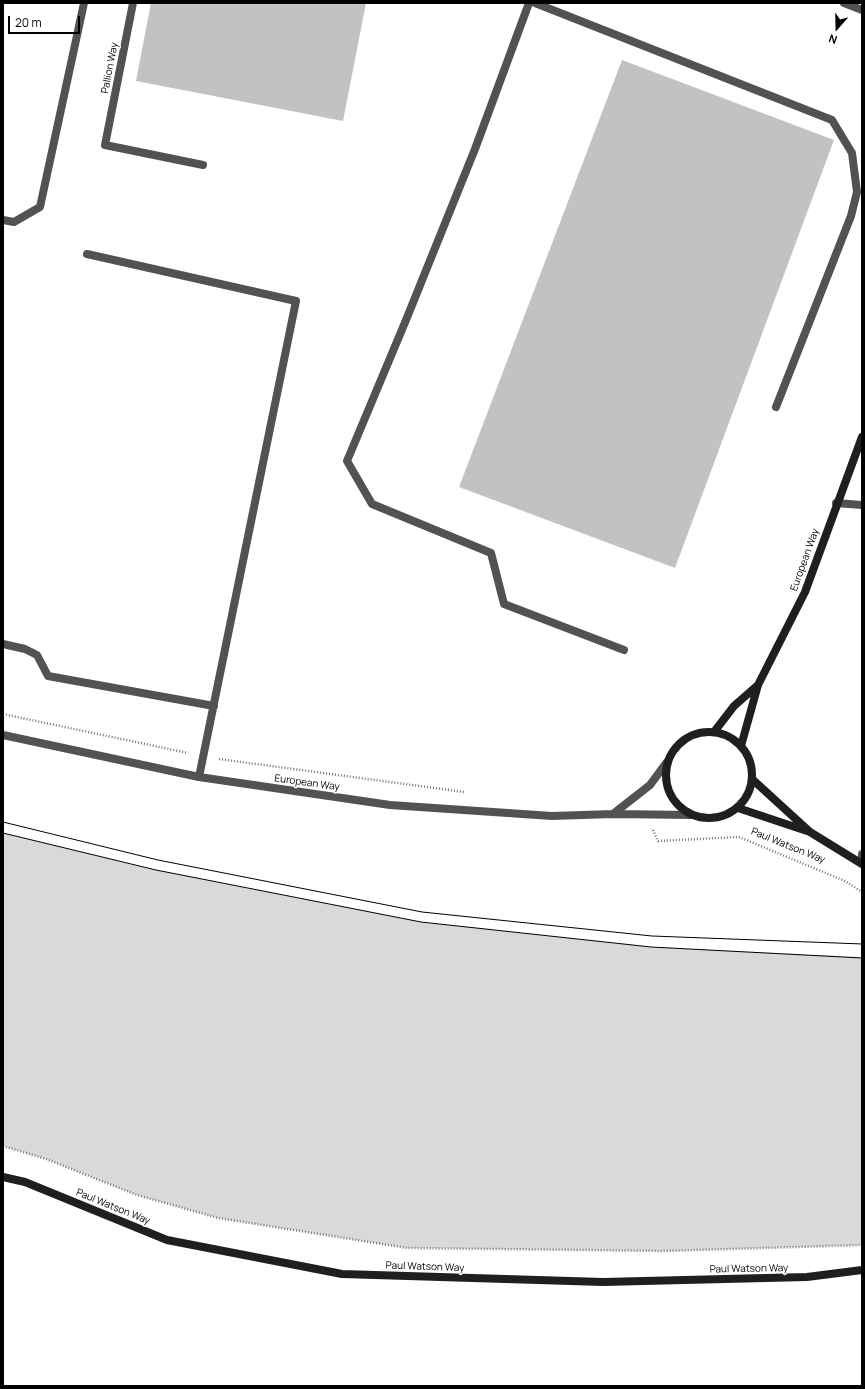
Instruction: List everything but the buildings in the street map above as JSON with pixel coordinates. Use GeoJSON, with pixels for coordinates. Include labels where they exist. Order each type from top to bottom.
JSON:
{"type":"FeatureCollection","features":[{"type":"Feature","properties":{"kind":"main road","name":"European Way"},"geometry":{"type":"LineString","coordinates":[[758,685],[805,592],[836,503],[862,437]]}},
{"type":"Feature","properties":{"kind":"main road"},"geometry":{"type":"LineString","coordinates":[[714,732],[734,706],[758,685]]}},
{"type":"Feature","properties":{"kind":"main road"},"geometry":{"type":"LineString","coordinates":[[741,746],[758,685]]}},
{"type":"Feature","properties":{"kind":"main road"},"geometry":{"type":"LineString","coordinates":[[714,732],[729,736],[741,746],[750,759],[752,779],[748,796],[738,808],[728,814],[714,819],[705,819],[691,815],[681,809],[671,797],[667,786],[665,771],[668,762],[679,744],[691,735],[714,732]]}},
{"type":"Feature","properties":{"kind":"main road"},"geometry":{"type":"LineString","coordinates":[[752,779],[810,832],[861,864]]}},
{"type":"Feature","properties":{"kind":"main road"},"geometry":{"type":"LineString","coordinates":[[738,808],[810,832]]}},
{"type":"Feature","properties":{"kind":"main road","name":"Paul Watson Way"},"geometry":{"type":"LineString","coordinates":[[3,1177],[25,1182],[167,1240],[342,1274],[603,1282],[807,1277],[862,1270]]}},
{"type":"Feature","properties":{"kind":"street"},"geometry":{"type":"LineString","coordinates":[[3,220],[14,222],[40,207],[84,3]]}},
{"type":"Feature","properties":{"kind":"street","name":"Pallion Way"},"geometry":{"type":"LineString","coordinates":[[133,3],[105,145],[203,165]]}},
{"type":"Feature","properties":{"kind":"street"},"geometry":{"type":"LineString","coordinates":[[529,3],[472,156],[406,320],[346,461],[372,504],[491,553],[504,604],[624,650]]}},
{"type":"Feature","properties":{"kind":"street"},"geometry":{"type":"LineString","coordinates":[[535,3],[832,120],[852,153],[857,192],[851,216],[776,407]]}},
{"type":"Feature","properties":{"kind":"street"},"geometry":{"type":"LineString","coordinates":[[844,3],[862,10]]}},
{"type":"Feature","properties":{"kind":"street"},"geometry":{"type":"LineString","coordinates":[[88,254],[296,302],[199,777]]}},
{"type":"Feature","properties":{"kind":"street"},"geometry":{"type":"LineString","coordinates":[[836,503],[862,505]]}},
{"type":"Feature","properties":{"kind":"street"},"geometry":{"type":"LineString","coordinates":[[3,644],[25,649],[37,655],[48,676],[214,706]]}},
{"type":"Feature","properties":{"kind":"street","name":"European Way"},"geometry":{"type":"LineString","coordinates":[[3,735],[199,777],[390,804],[552,816],[613,814],[691,815]]}},
{"type":"Feature","properties":{"kind":"street"},"geometry":{"type":"LineString","coordinates":[[613,814],[650,785],[668,762]]}},
{"type":"Feature","properties":{"kind":"street"},"geometry":{"type":"LineString","coordinates":[[861,864],[862,854]]}},
{"type":"Feature","properties":{"kind":"path"},"geometry":{"type":"LineString","coordinates":[[3,714],[203,757],[470,793]]}},
{"type":"Feature","properties":{"kind":"path","name":"Paul Watson Way"},"geometry":{"type":"LineString","coordinates":[[648,815],[658,841],[739,837],[845,881],[862,892]]}},
{"type":"Feature","properties":{"kind":"path","name":"Paul Watson Way"},"geometry":{"type":"LineString","coordinates":[[3,1146],[46,1159],[137,1195],[218,1218],[407,1248],[666,1252],[862,1245]]}},
{"type":"Feature","properties":{"kind":"shaded area"},"geometry":{"type":"Polygon","coordinates":[[[3,833],[156,870],[421,922],[651,947],[862,957],[862,1245],[666,1251],[407,1248],[218,1218],[137,1195],[46,1159],[3,1146],[3,833]]]}},
{"type":"Feature","properties":{"kind":"tram line"},"geometry":{"type":"LineString","coordinates":[[3,822],[158,860],[422,912],[652,936],[862,944]]}},
{"type":"Feature","properties":{"kind":"tram line"},"geometry":{"type":"LineString","coordinates":[[3,833],[156,870],[421,922],[651,947],[862,958]]}}]}
